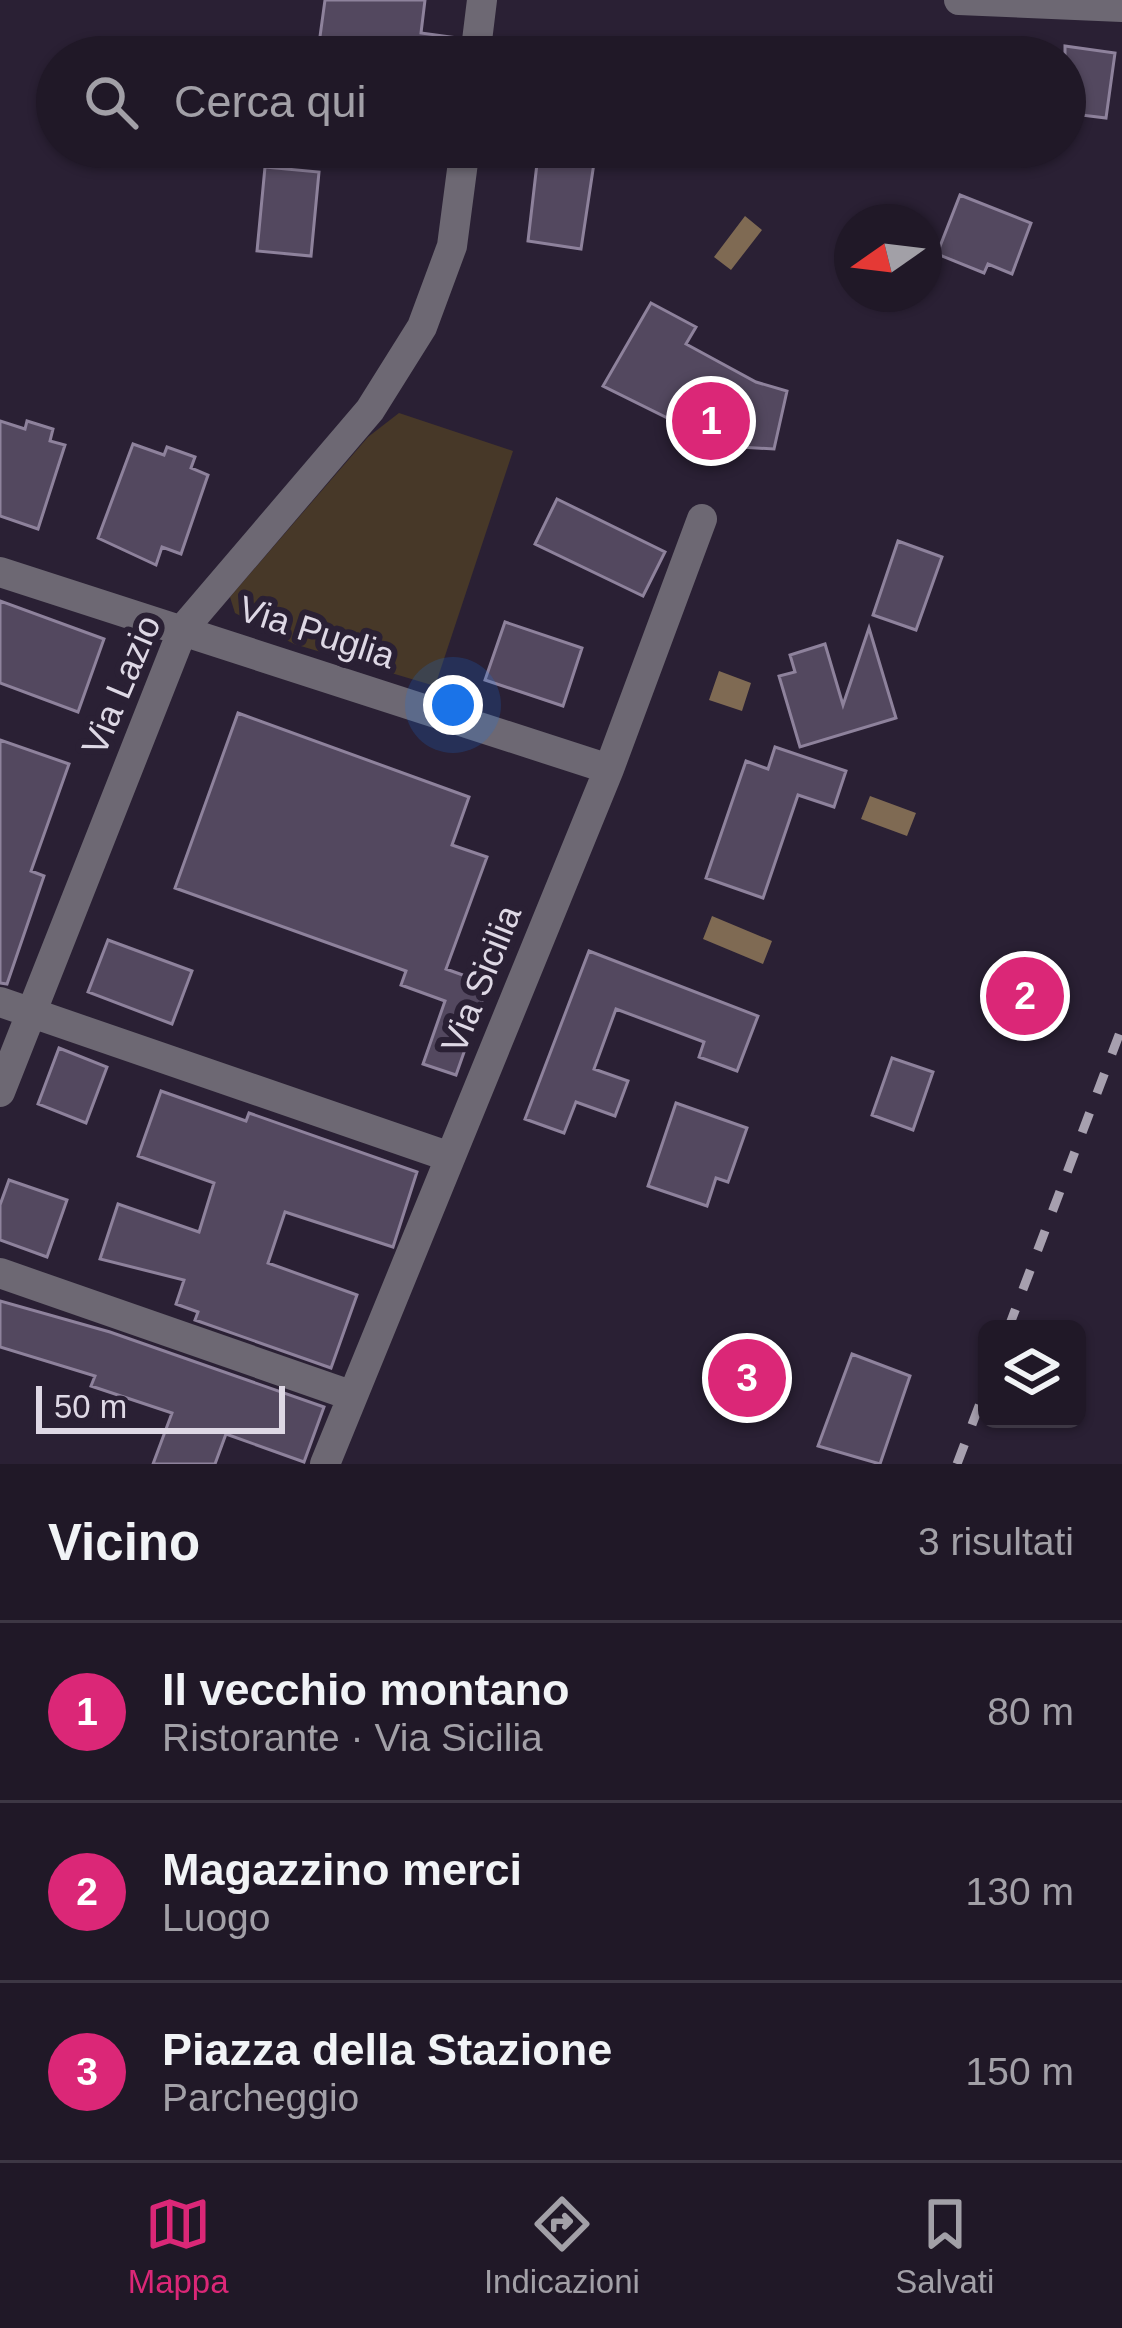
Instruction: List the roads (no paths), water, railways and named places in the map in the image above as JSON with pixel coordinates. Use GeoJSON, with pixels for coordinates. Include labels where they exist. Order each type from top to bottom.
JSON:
{"type":"FeatureCollection","features":[{"type":"Feature","properties":{"kind":"street"},"geometry":{"type":"LineString","coordinates":[[478,36],[482,0]]}},
{"type":"Feature","properties":{"kind":"street"},"geometry":{"type":"LineString","coordinates":[[959,0],[1122,7]]}},
{"type":"Feature","properties":{"kind":"street","name":"Via Lazio"},"geometry":{"type":"LineString","coordinates":[[0,1092],[15,1007],[183,628],[353,430],[403,362],[448,262],[462,168]]}},
{"type":"Feature","properties":{"kind":"street","name":"Via Sicilia"},"geometry":{"type":"LineString","coordinates":[[325,1464],[609,769],[702,519]]}},
{"type":"Feature","properties":{"kind":"street","name":"Via Puglia"},"geometry":{"type":"LineString","coordinates":[[0,572],[609,769]]}},
{"type":"Feature","properties":{"kind":"street"},"geometry":{"type":"LineString","coordinates":[[15,1007],[451,1157]]}},
{"type":"Feature","properties":{"kind":"street"},"geometry":{"type":"LineString","coordinates":[[0,1273],[350,1395]]}},
{"type":"Feature","properties":{"kind":"railway"},"geometry":{"type":"LineString","coordinates":[[1011,1320],[1122,1027]]}},
{"type":"Feature","properties":{"kind":"railway"},"geometry":{"type":"LineString","coordinates":[[957,1464],[978,1409]]}},
{"type":"Feature","properties":{"kind":"place","name":"Il vecchio montano"},"geometry":{"type":"Point","coordinates":[711,421]}},
{"type":"Feature","properties":{"kind":"place","name":"Magazzino merci"},"geometry":{"type":"Point","coordinates":[1025,996]}},
{"type":"Feature","properties":{"kind":"place","name":"Piazza della Stazione"},"geometry":{"type":"Point","coordinates":[747,1378]}}]}
